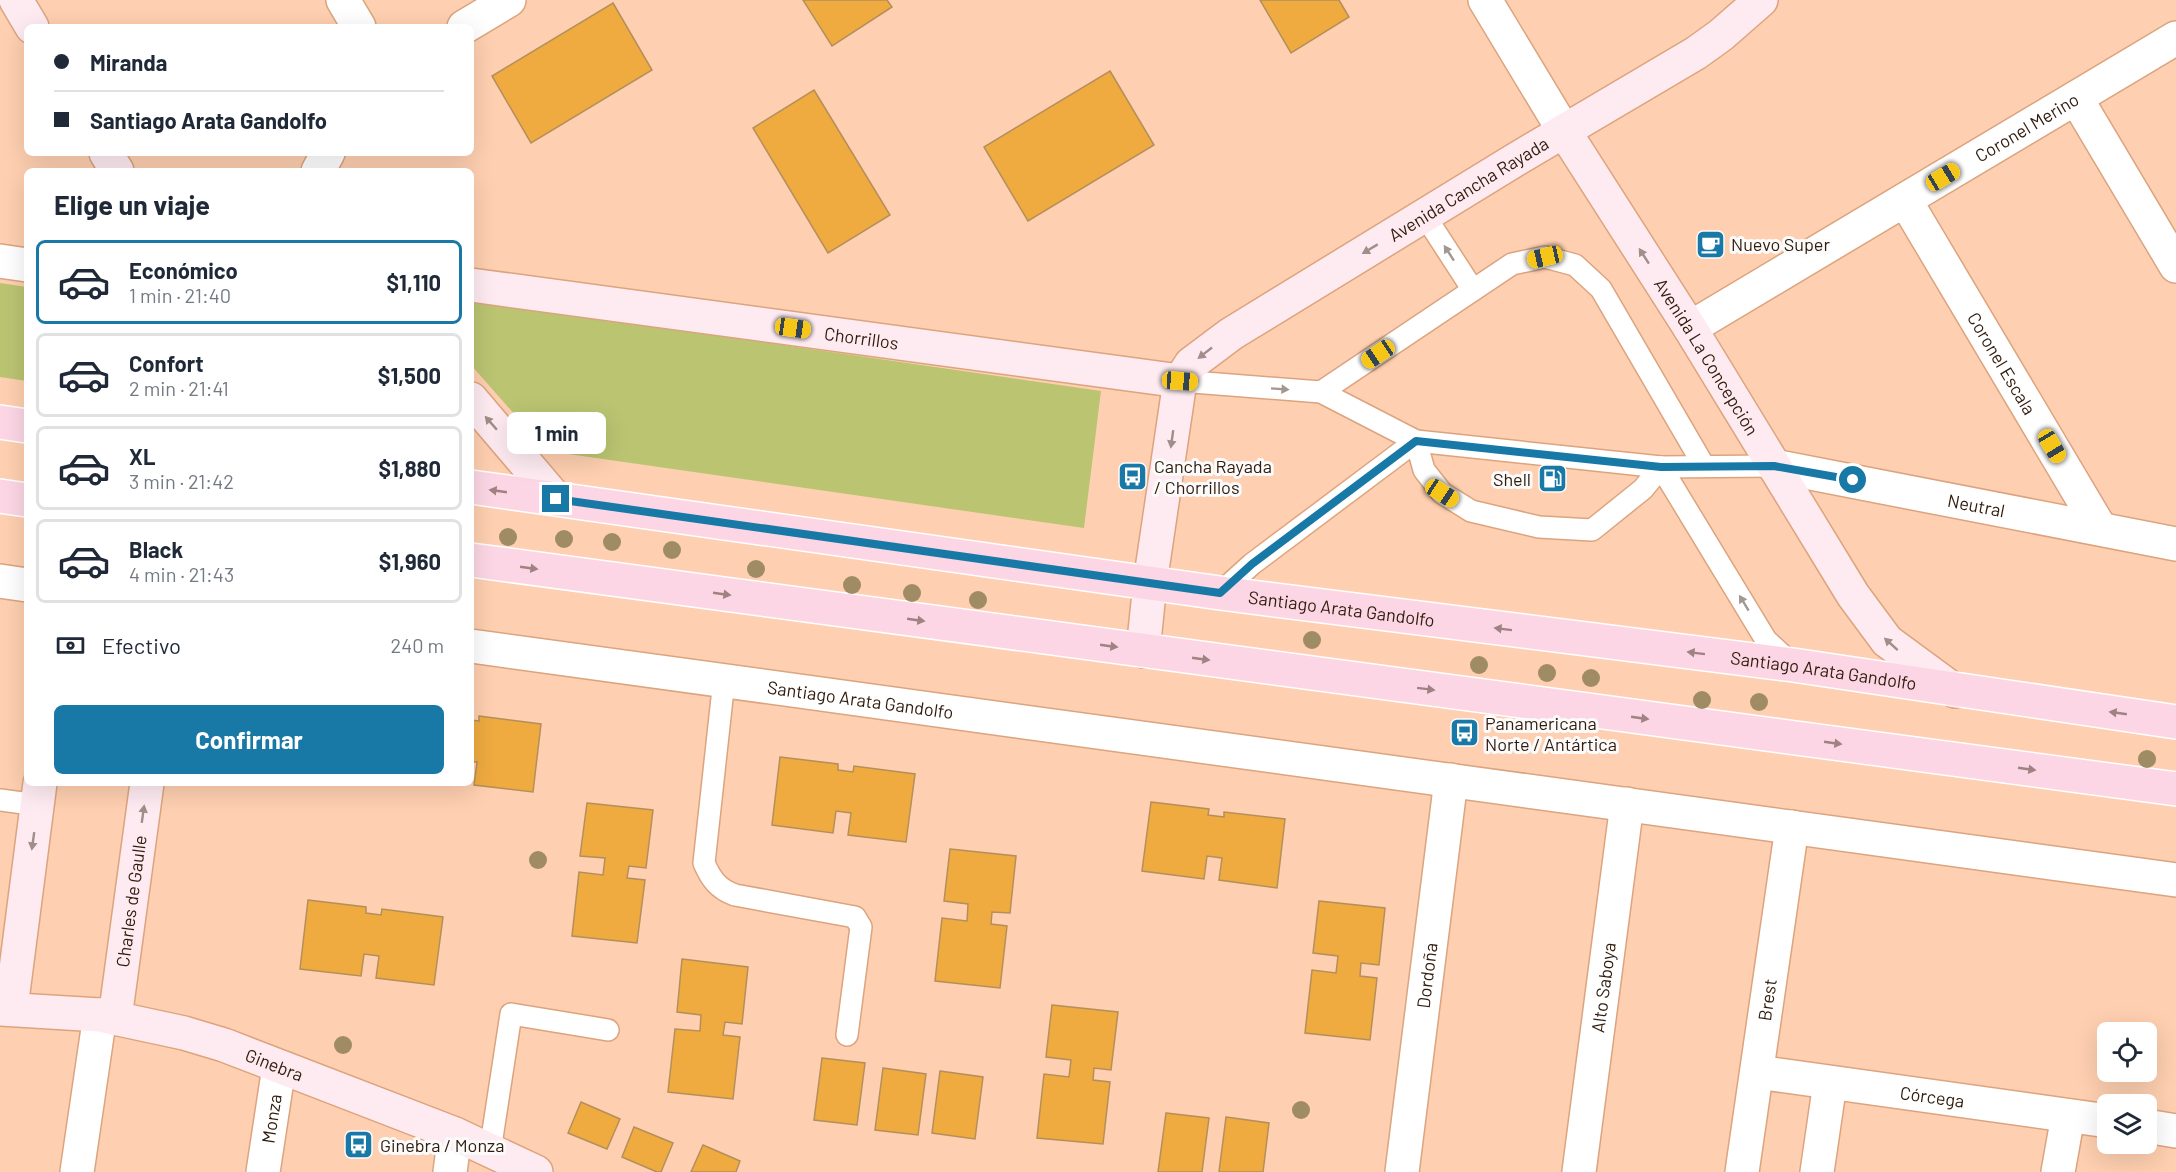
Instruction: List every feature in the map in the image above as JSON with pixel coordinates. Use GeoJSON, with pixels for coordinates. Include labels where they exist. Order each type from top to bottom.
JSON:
{"type":"FeatureCollection","features":[{"type":"Feature","properties":{"kind":"main road"},"geometry":{"type":"LineString","coordinates":[[0,422],[24,426]]}},
{"type":"Feature","properties":{"kind":"main road","name":"Santiago Arata Gandolfo"},"geometry":{"type":"LineString","coordinates":[[474,487],[1220,593],[1793,665],[1955,691],[2176,722]]}},
{"type":"Feature","properties":{"kind":"main road"},"geometry":{"type":"LineString","coordinates":[[0,496],[24,500]]}},
{"type":"Feature","properties":{"kind":"main road"},"geometry":{"type":"LineString","coordinates":[[474,560],[2176,789]]}},
{"type":"Feature","properties":{"kind":"street"},"geometry":{"type":"LineString","coordinates":[[16,0],[30,24]]}},
{"type":"Feature","properties":{"kind":"street"},"geometry":{"type":"LineString","coordinates":[[343,0],[357,24]]}},
{"type":"Feature","properties":{"kind":"street"},"geometry":{"type":"LineString","coordinates":[[469,24],[509,0]]}},
{"type":"Feature","properties":{"kind":"street","name":"Avenida La Concepción"},"geometry":{"type":"LineString","coordinates":[[1485,0],[1564,131],[1690,328],[1853,596],[1887,641],[1955,691]]}},
{"type":"Feature","properties":{"kind":"street","name":"Avenida Cancha Rayada"},"geometry":{"type":"LineString","coordinates":[[1180,381],[1191,364],[1231,334],[1696,53],[1722,35],[1761,0]]}},
{"type":"Feature","properties":{"kind":"street","name":"Coronel Merino"},"geometry":{"type":"LineString","coordinates":[[1690,328],[2176,38]]}},
{"type":"Feature","properties":{"kind":"street"},"geometry":{"type":"LineString","coordinates":[[2076,98],[2176,266]]}},
{"type":"Feature","properties":{"kind":"street","name":"Coronel Escala"},"geometry":{"type":"LineString","coordinates":[[1905,200],[2100,528]]}},
{"type":"Feature","properties":{"kind":"street"},"geometry":{"type":"LineString","coordinates":[[0,261],[24,265]]}},
{"type":"Feature","properties":{"kind":"street","name":"Chorrillos"},"geometry":{"type":"LineString","coordinates":[[474,285],[1180,381]]}},
{"type":"Feature","properties":{"kind":"street"},"geometry":{"type":"LineString","coordinates":[[1143,651],[1150,583],[1180,381]]}},
{"type":"Feature","properties":{"kind":"street"},"geometry":{"type":"LineString","coordinates":[[474,403],[556,499]]}},
{"type":"Feature","properties":{"kind":"street","name":"Neutral"},"geometry":{"type":"LineString","coordinates":[[1774,466],[2176,544]]}},
{"type":"Feature","properties":{"kind":"street"},"geometry":{"type":"LineString","coordinates":[[0,581],[24,585]]}},
{"type":"Feature","properties":{"kind":"street","name":"Santiago Arata Gandolfo"},"geometry":{"type":"LineString","coordinates":[[474,646],[2176,880]]}},
{"type":"Feature","properties":{"kind":"street","name":"Dordoña"},"geometry":{"type":"LineString","coordinates":[[1402,1172],[1450,780]]}},
{"type":"Feature","properties":{"kind":"street","name":"Charles de Gaulle"},"geometry":{"type":"LineString","coordinates":[[77,1172],[108,1017],[146,786]]}},
{"type":"Feature","properties":{"kind":"street"},"geometry":{"type":"LineString","coordinates":[[5,1009],[39,794]]}},
{"type":"Feature","properties":{"kind":"street","name":"Alto Saboya"},"geometry":{"type":"LineString","coordinates":[[1579,1172],[1627,804]]}},
{"type":"Feature","properties":{"kind":"street","name":"Brest"},"geometry":{"type":"LineString","coordinates":[[1742,1172],[1792,827]]}},
{"type":"Feature","properties":{"kind":"street","name":"Ginebra"},"geometry":{"type":"LineString","coordinates":[[5,1009],[108,1017],[184,1033],[224,1045],[455,1134],[536,1172]]}},
{"type":"Feature","properties":{"kind":"street","name":"Monza"},"geometry":{"type":"LineString","coordinates":[[263,1172],[279,1066]]}},
{"type":"Feature","properties":{"kind":"street","name":"Córcega"},"geometry":{"type":"LineString","coordinates":[[1757,1072],[2097,1120]]}},
{"type":"Feature","properties":{"kind":"street"},"geometry":{"type":"LineString","coordinates":[[1817,1172],[1830,1083]]}},
{"type":"Feature","properties":{"kind":"street"},"geometry":{"type":"LineString","coordinates":[[2058,1172],[2068,1116]]}},
{"type":"Feature","properties":{"kind":"street"},"geometry":{"type":"LineString","coordinates":[[2157,1128],[2176,1131]]}},
{"type":"Feature","properties":{"kind":"street"},"geometry":{"type":"LineString","coordinates":[[450,1172],[455,1134]]}},
{"type":"Feature","properties":{"kind":"lane"},"geometry":{"type":"LineString","coordinates":[[1425,216],[1473,290]]}},
{"type":"Feature","properties":{"kind":"lane"},"geometry":{"type":"LineString","coordinates":[[1321,392],[1512,264],[1545,257],[1575,265],[1601,289],[1704,466]]}},
{"type":"Feature","properties":{"kind":"lane"},"geometry":{"type":"LineString","coordinates":[[1180,381],[1321,392],[1416,441],[1661,467],[1774,466]]}},
{"type":"Feature","properties":{"kind":"lane"},"geometry":{"type":"LineString","coordinates":[[1416,441],[1424,470],[1442,493],[1471,512],[1539,527],[1592,530],[1643,489],[1661,467]]}},
{"type":"Feature","properties":{"kind":"lane"},"geometry":{"type":"LineString","coordinates":[[1220,593],[1252,564],[1416,441]]}},
{"type":"Feature","properties":{"kind":"lane"},"geometry":{"type":"LineString","coordinates":[[1661,467],[1766,640],[1793,665]]}},
{"type":"Feature","properties":{"kind":"lane"},"geometry":{"type":"LineString","coordinates":[[724,680],[704,863],[715,884],[724,891],[855,917],[858,920],[861,927],[847,1035]]}},
{"type":"Feature","properties":{"kind":"lane"},"geometry":{"type":"LineString","coordinates":[[0,800],[39,794]]}},
{"type":"Feature","properties":{"kind":"lane"},"geometry":{"type":"LineString","coordinates":[[490,1151],[511,1014],[608,1030]]}},
{"type":"Feature","properties":{"kind":"green space"},"geometry":{"type":"Polygon","coordinates":[[[0,283],[24,287],[24,381],[0,377],[0,283]]]}},
{"type":"Feature","properties":{"kind":"green space"},"geometry":{"type":"Polygon","coordinates":[[[474,300],[1101,391],[1084,528],[547,451],[474,368],[474,300]]]}},
{"type":"Feature","properties":{"kind":"building"},"geometry":{"type":"Polygon","coordinates":[[[803,0],[887,0],[892,7],[832,46],[803,0]]]}},
{"type":"Feature","properties":{"kind":"building"},"geometry":{"type":"Polygon","coordinates":[[[1260,0],[1339,0],[1349,17],[1291,53],[1260,0]]]}},
{"type":"Feature","properties":{"kind":"building"},"geometry":{"type":"Polygon","coordinates":[[[613,3],[652,70],[531,143],[492,76],[613,3]]]}},
{"type":"Feature","properties":{"kind":"building"},"geometry":{"type":"Polygon","coordinates":[[[1110,71],[1154,145],[1028,221],[984,147],[1110,71]]]}},
{"type":"Feature","properties":{"kind":"building"},"geometry":{"type":"Polygon","coordinates":[[[814,90],[890,215],[828,253],[753,128],[814,90]]]}},
{"type":"Feature","properties":{"kind":"building"},"geometry":{"type":"Polygon","coordinates":[[[479,716],[541,724],[533,792],[474,785],[477,762],[474,762],[474,720],[479,721],[479,716]]]}},
{"type":"Feature","properties":{"kind":"building"},"geometry":{"type":"Polygon","coordinates":[[[780,757],[838,764],[838,770],[853,772],[854,766],[915,774],[906,842],[848,835],[851,813],[836,811],[833,833],[772,825],[780,757]]]}},
{"type":"Feature","properties":{"kind":"building"},"geometry":{"type":"Polygon","coordinates":[[[1151,802],[1209,809],[1208,815],[1224,817],[1224,812],[1285,819],[1277,888],[1219,880],[1222,858],[1207,856],[1204,879],[1142,871],[1151,802]]]}},
{"type":"Feature","properties":{"kind":"building"},"geometry":{"type":"Polygon","coordinates":[[[587,803],[653,810],[646,868],[629,866],[627,878],[645,880],[637,943],[572,936],[579,872],[603,875],[605,858],[580,856],[587,803]]]}},
{"type":"Feature","properties":{"kind":"building"},"geometry":{"type":"Polygon","coordinates":[[[950,849],[1016,856],[1010,913],[992,912],[991,924],[1007,926],[1000,988],[935,981],[942,918],[967,921],[968,904],[944,901],[950,849]]]}},
{"type":"Feature","properties":{"kind":"building"},"geometry":{"type":"Polygon","coordinates":[[[308,900],[366,907],[366,913],[381,915],[382,909],[443,917],[434,985],[376,978],[379,956],[364,954],[361,976],[300,969],[308,900]]]}},
{"type":"Feature","properties":{"kind":"building"},"geometry":{"type":"Polygon","coordinates":[[[1319,901],[1385,908],[1379,965],[1361,963],[1360,976],[1377,978],[1370,1040],[1305,1033],[1312,970],[1336,973],[1338,956],[1313,953],[1319,901]]]}},
{"type":"Feature","properties":{"kind":"building"},"geometry":{"type":"Polygon","coordinates":[[[682,959],[748,967],[742,1024],[725,1022],[723,1035],[740,1037],[733,1099],[668,1092],[675,1029],[700,1031],[701,1015],[677,1012],[682,959]]]}},
{"type":"Feature","properties":{"kind":"building"},"geometry":{"type":"Polygon","coordinates":[[[1052,1005],[1118,1012],[1111,1070],[1094,1068],[1093,1080],[1110,1082],[1103,1144],[1037,1138],[1044,1074],[1069,1077],[1071,1060],[1046,1057],[1052,1005]]]}},
{"type":"Feature","properties":{"kind":"building"},"geometry":{"type":"Polygon","coordinates":[[[822,1058],[865,1063],[857,1125],[814,1120],[822,1058]]]}},
{"type":"Feature","properties":{"kind":"building"},"geometry":{"type":"Polygon","coordinates":[[[883,1068],[926,1074],[918,1135],[875,1130],[883,1068]]]}},
{"type":"Feature","properties":{"kind":"building"},"geometry":{"type":"Polygon","coordinates":[[[940,1071],[983,1077],[975,1139],[932,1133],[940,1071]]]}},
{"type":"Feature","properties":{"kind":"building"},"geometry":{"type":"Polygon","coordinates":[[[581,1102],[620,1119],[607,1149],[568,1133],[581,1102]]]}},
{"type":"Feature","properties":{"kind":"building"},"geometry":{"type":"Polygon","coordinates":[[[1166,1113],[1209,1118],[1202,1172],[1158,1172],[1166,1113]]]}},
{"type":"Feature","properties":{"kind":"building"},"geometry":{"type":"Polygon","coordinates":[[[1226,1117],[1269,1123],[1263,1172],[1219,1172],[1226,1117]]]}},
{"type":"Feature","properties":{"kind":"building"},"geometry":{"type":"Polygon","coordinates":[[[634,1127],[673,1143],[661,1172],[622,1157],[634,1127]]]}},
{"type":"Feature","properties":{"kind":"building"},"geometry":{"type":"Polygon","coordinates":[[[703,1145],[740,1161],[736,1172],[691,1172],[703,1145]]]}},
{"type":"Feature","properties":{"kind":"place","name":"Nuevo Super"},"geometry":{"type":"Point","coordinates":[1710,244]}},
{"type":"Feature","properties":{"kind":"place","name":"Cancha Rayada / Chorrillos"},"geometry":{"type":"Point","coordinates":[1133,476]}},
{"type":"Feature","properties":{"kind":"place","name":"Shell"},"geometry":{"type":"Point","coordinates":[1552,479]}},
{"type":"Feature","properties":{"kind":"place","name":"Panamericana Norte / Antártica"},"geometry":{"type":"Point","coordinates":[1464,733]}},
{"type":"Feature","properties":{"kind":"place","name":"Ginebra / Monza"},"geometry":{"type":"Point","coordinates":[359,1145]}},
{"type":"Feature","properties":{"kind":"route"},"geometry":{"type":"LineString","coordinates":[[556,499],[1220,593],[1252,564],[1416,441],[1661,467],[1774,466],[1853,480]]}}]}
